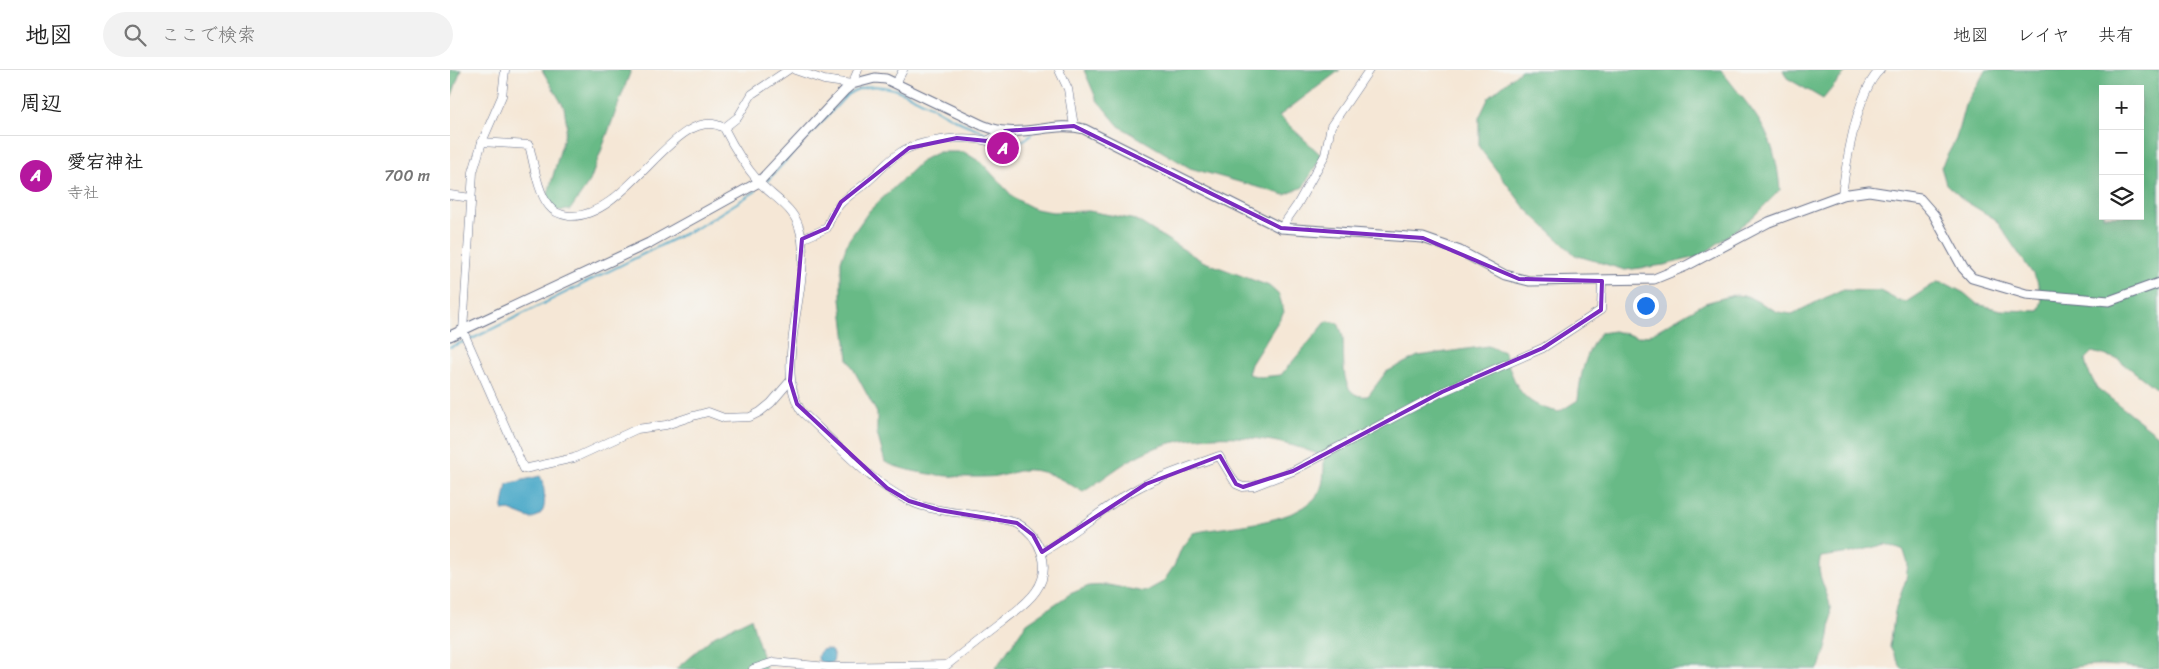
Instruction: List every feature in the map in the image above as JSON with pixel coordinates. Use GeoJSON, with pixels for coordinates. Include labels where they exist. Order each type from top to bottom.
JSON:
{"type":"FeatureCollection","features":[{"type":"Feature","properties":{"kind":"street"},"geometry":{"type":"LineString","coordinates":[[505,70],[502,96],[482,142],[473,172],[466,337],[524,469],[574,458],[637,429],[666,425],[708,412],[724,418],[750,417],[771,403],[790,381]]}},
{"type":"Feature","properties":{"kind":"street"},"geometry":{"type":"LineString","coordinates":[[724,128],[738,117],[752,94],[788,70]]}},
{"type":"Feature","properties":{"kind":"street"},"geometry":{"type":"LineString","coordinates":[[795,70],[824,80],[852,84],[875,78],[896,83],[982,125],[1005,131],[1074,126],[1098,135],[1281,228],[1423,238],[1460,251],[1505,275],[1519,279],[1540,282],[1654,278],[1669,274],[1769,222],[1842,195],[1869,191],[1920,199],[1934,215],[1964,268],[1972,278],[2026,294],[2109,301],[2159,283]]}},
{"type":"Feature","properties":{"kind":"street"},"geometry":{"type":"LineString","coordinates":[[450,336],[466,337],[760,182],[836,98],[852,84],[858,70]]}},
{"type":"Feature","properties":{"kind":"street"},"geometry":{"type":"LineString","coordinates":[[896,83],[903,70]]}},
{"type":"Feature","properties":{"kind":"street"},"geometry":{"type":"LineString","coordinates":[[1058,70],[1068,89],[1074,126]]}},
{"type":"Feature","properties":{"kind":"street"},"geometry":{"type":"LineString","coordinates":[[1281,228],[1297,205],[1324,155],[1331,126],[1369,70]]}},
{"type":"Feature","properties":{"kind":"street"},"geometry":{"type":"LineString","coordinates":[[1842,195],[1846,163],[1861,105],[1871,83],[1880,70]]}},
{"type":"Feature","properties":{"kind":"street"},"geometry":{"type":"LineString","coordinates":[[482,142],[529,144],[545,200],[551,209],[557,213],[574,216],[584,215],[613,199],[633,183],[665,147],[688,129],[704,123],[724,128],[760,182],[790,211],[796,220],[802,239],[790,381],[797,404],[802,412],[887,488],[909,501],[939,510],[1017,523],[1033,535],[1042,552],[1043,573],[1036,592],[1022,607],[945,667],[828,667],[774,662],[753,669]]}},
{"type":"Feature","properties":{"kind":"street"},"geometry":{"type":"LineString","coordinates":[[802,239],[827,228],[831,214],[841,202],[900,152],[957,138],[994,138],[1005,131]]}},
{"type":"Feature","properties":{"kind":"street"},"geometry":{"type":"LineString","coordinates":[[450,195],[471,198]]}},
{"type":"Feature","properties":{"kind":"street"},"geometry":{"type":"LineString","coordinates":[[1042,552],[1070,537],[1099,513],[1146,484],[1219,456],[1236,484],[1243,487],[1254,486],[1293,471],[1442,392],[1543,348],[1601,310],[1602,281]]}},
{"type":"Feature","properties":{"kind":"highlighted area"},"geometry":{"type":"Polygon","coordinates":[[[1074,126],[1281,228],[1423,238],[1519,279],[1602,281],[1601,310],[1543,348],[1442,392],[1293,471],[1243,487],[1236,484],[1220,456],[1146,484],[1042,552],[1033,535],[1017,523],[939,510],[909,501],[887,488],[797,404],[790,381],[802,239],[827,228],[841,202],[909,148],[957,138],[987,141],[1005,131],[1074,126]]]}},
{"type":"Feature","properties":{"kind":"green space"},"geometry":{"type":"Polygon","coordinates":[[[450,70],[461,70],[450,101],[450,70]]]}},
{"type":"Feature","properties":{"kind":"green space"},"geometry":{"type":"Polygon","coordinates":[[[542,70],[631,70],[590,181],[570,210],[549,211],[546,201],[567,126],[564,107],[542,70]]]}},
{"type":"Feature","properties":{"kind":"green space"},"geometry":{"type":"Polygon","coordinates":[[[1084,70],[1340,70],[1279,116],[1322,156],[1303,187],[1285,195],[1190,168],[1119,126],[1097,100],[1084,70]]]}},
{"type":"Feature","properties":{"kind":"green space"},"geometry":{"type":"Polygon","coordinates":[[[1521,70],[1721,70],[1753,112],[1768,138],[1777,169],[1780,190],[1754,216],[1701,256],[1664,265],[1625,270],[1575,255],[1525,208],[1479,147],[1479,118],[1489,97],[1521,70]]]}},
{"type":"Feature","properties":{"kind":"green space"},"geometry":{"type":"Polygon","coordinates":[[[1783,70],[1847,70],[1823,99],[1787,78],[1783,70]]]}},
{"type":"Feature","properties":{"kind":"green space"},"geometry":{"type":"Polygon","coordinates":[[[1986,70],[2159,70],[2159,391],[2118,359],[2092,352],[2085,359],[2087,369],[2097,388],[2159,436],[2159,669],[2090,665],[2067,669],[1902,669],[1890,647],[1895,611],[1906,579],[1908,564],[1904,551],[1886,544],[1851,553],[1821,557],[1819,570],[1829,601],[1830,623],[1827,647],[1818,669],[995,669],[1027,623],[1070,594],[1089,586],[1108,585],[1145,592],[1163,582],[1174,566],[1182,547],[1193,533],[1275,519],[1304,507],[1315,498],[1321,489],[1324,457],[1304,449],[1257,439],[1208,437],[1184,440],[1141,454],[1126,462],[1083,492],[1044,472],[1030,470],[1022,470],[1000,476],[973,477],[911,471],[885,462],[877,433],[877,413],[848,359],[841,299],[841,261],[848,241],[869,211],[924,159],[939,152],[964,152],[982,163],[1014,198],[1035,209],[1053,212],[1089,211],[1136,220],[1202,261],[1269,286],[1279,295],[1284,312],[1251,364],[1248,374],[1261,377],[1281,375],[1327,321],[1338,323],[1343,337],[1347,385],[1358,396],[1368,396],[1386,372],[1418,356],[1488,346],[1504,352],[1516,384],[1527,398],[1546,409],[1559,412],[1578,400],[1584,365],[1600,333],[1614,331],[1638,337],[1649,335],[1705,303],[1734,295],[1747,296],[1778,312],[1792,314],[1841,290],[1880,291],[1899,301],[1906,302],[1937,282],[1947,284],[1964,293],[1977,304],[2001,310],[2039,311],[2042,300],[2037,280],[1995,219],[1965,201],[1946,184],[1941,167],[1956,139],[1965,105],[1986,70]]]}},
{"type":"Feature","properties":{"kind":"green space"},"geometry":{"type":"Polygon","coordinates":[[[751,618],[766,669],[676,669],[714,636],[751,618]]]}},
{"type":"Feature","properties":{"kind":"water"},"geometry":{"type":"Polygon","coordinates":[[[540,476],[545,499],[544,509],[541,513],[532,519],[509,510],[502,511],[507,484],[540,476]]]}},
{"type":"Feature","properties":{"kind":"water"},"geometry":{"type":"Polygon","coordinates":[[[826,649],[832,651],[834,657],[832,663],[826,665],[820,663],[818,657],[820,651],[826,649]]]}},
{"type":"Feature","properties":{"kind":"waterway"},"geometry":{"type":"LineString","coordinates":[[767,181],[847,95],[860,88],[874,86],[902,92],[991,136]]}},
{"type":"Feature","properties":{"kind":"waterway"},"geometry":{"type":"LineString","coordinates":[[1047,124],[1065,119]]}},
{"type":"Feature","properties":{"kind":"waterway"},"geometry":{"type":"LineString","coordinates":[[994,139],[1009,144],[1022,141],[1031,135]]}},
{"type":"Feature","properties":{"kind":"waterway"},"geometry":{"type":"LineString","coordinates":[[470,340],[700,226],[756,191]]}},
{"type":"Feature","properties":{"kind":"waterway"},"geometry":{"type":"LineString","coordinates":[[450,347],[466,341]]}},
{"type":"Feature","properties":{"kind":"place","name":"愛宕神社"},"geometry":{"type":"Point","coordinates":[1003,148]}}]}
